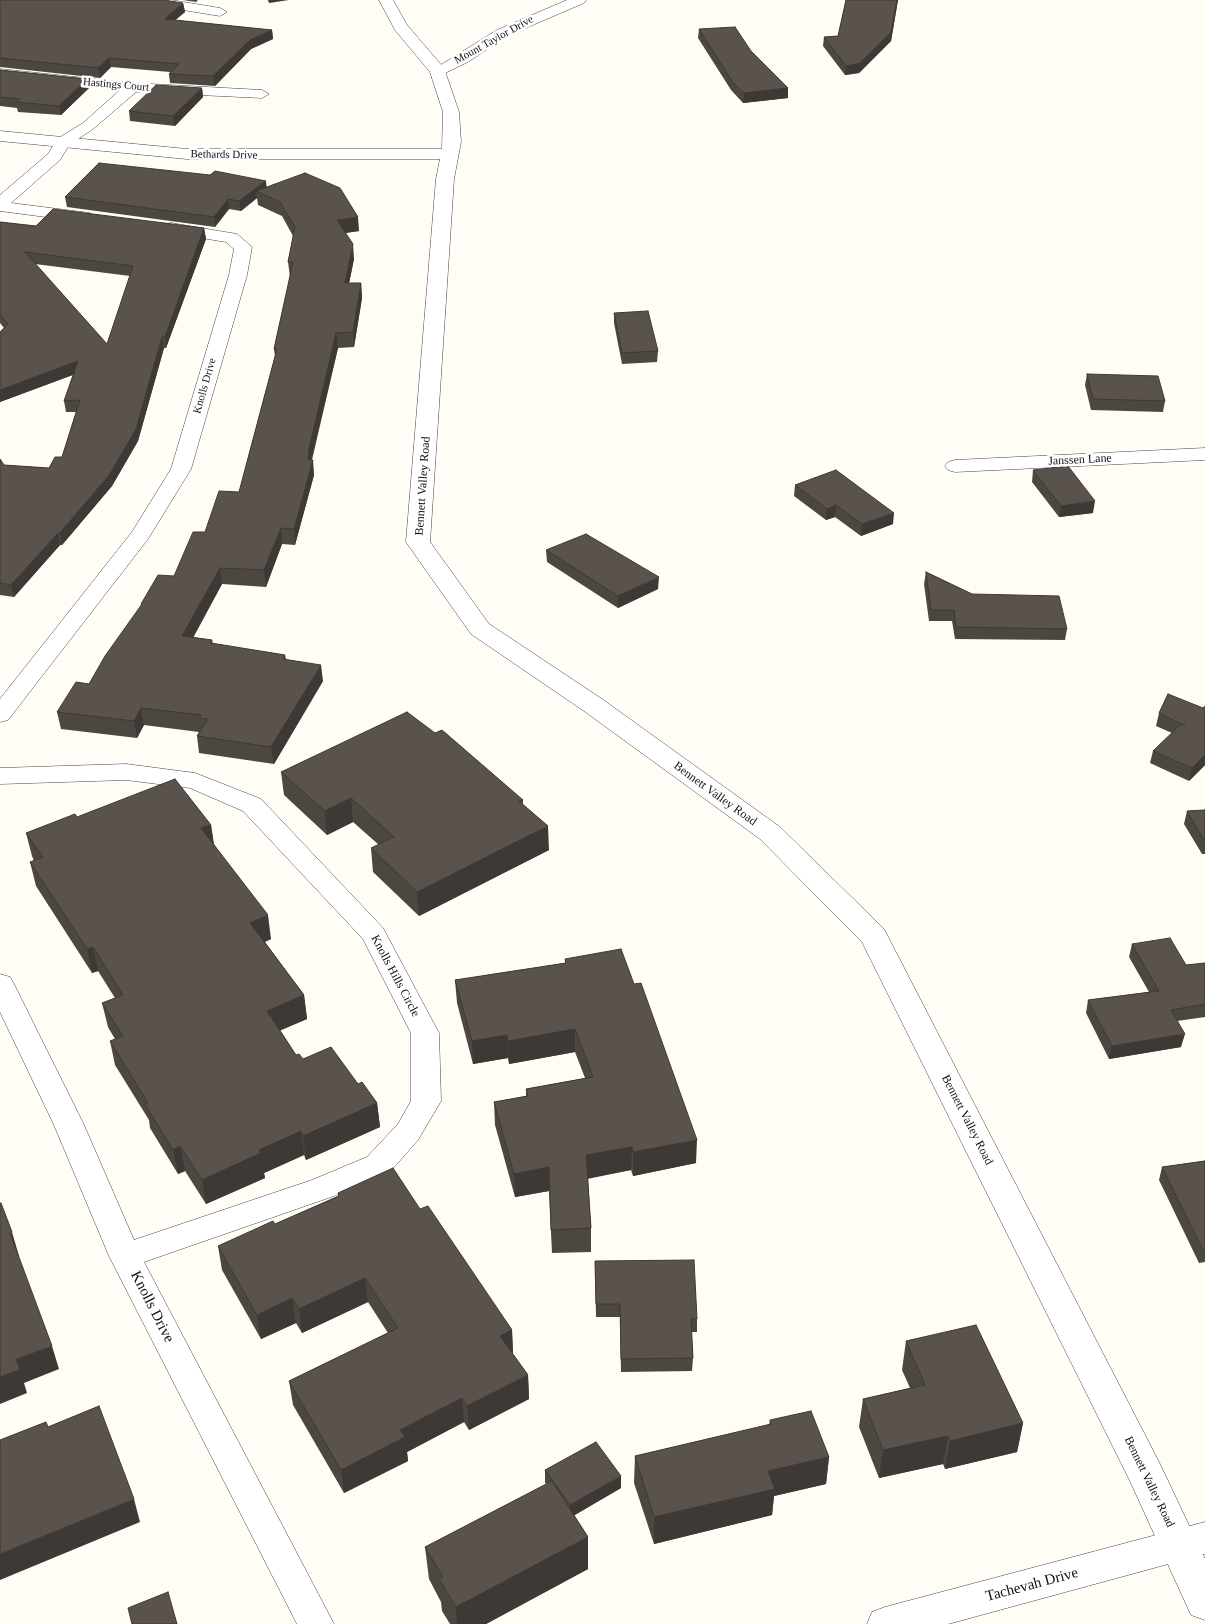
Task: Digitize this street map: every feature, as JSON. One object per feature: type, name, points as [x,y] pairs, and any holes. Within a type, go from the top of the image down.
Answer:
[{"type":"street","points":[[146,0],[220,12]]},
{"type":"street","name":"Bennett Valley Road","points":[[386,0],[400,28],[438,71],[451,112],[452,142],[445,178],[418,542],[480,629],[593,705],[770,833],[874,936],[1146,1474],[1192,1542],[1205,1602]]},
{"type":"street","name":"Mount Taylor Drive","points":[[438,71],[462,59],[502,33],[544,13],[578,0]]},
{"type":"street","name":"Hastings Court","points":[[0,73],[132,87],[262,94]]},
{"type":"street","points":[[0,205],[54,157],[63,142],[88,126],[132,87]]},
{"type":"street","name":"Bethards Drive","points":[[0,136],[187,154],[450,154]]},
{"type":"street","points":[[0,205],[99,218]]},
{"type":"street","name":"Knolls Drive","points":[[0,715],[141,535],[181,468],[238,275],[243,247],[231,238],[207,232],[148,225]]},
{"type":"street","name":"Janssen Lane","points":[[955,466],[1205,454]]},
{"type":"street","name":"Knolls Hills Circle","points":[[0,776],[126,772],[195,780],[252,804],[374,934],[425,1033],[426,1101],[408,1132],[378,1165],[323,1188],[125,1256]]},
{"type":"street","name":"Knolls Drive","points":[[0,984],[69,1125],[125,1256],[316,1624]]},
{"type":"street","name":"Tachevah Drive","points":[[885,1624],[1192,1542]]},
{"type":"building","points":[[0,0],[164,0],[183,3],[165,19],[272,30],[250,40],[213,76],[169,74],[179,64],[109,58],[98,68],[0,58]]},
{"type":"building","points":[[846,0],[897,0],[891,32],[860,63],[846,66],[824,37],[838,36]]},
{"type":"building","points":[[735,27],[751,51],[788,88],[744,93],[732,81],[699,29]]},
{"type":"building","points":[[0,70],[87,79],[59,106],[16,102],[20,99],[0,97]]},
{"type":"building","points":[[156,85],[202,88],[173,116],[129,111]]},
{"type":"building","points":[[99,163],[210,175],[215,171],[266,181],[239,201],[228,199],[214,217],[65,197]]},
{"type":"building","points":[[305,173],[340,188],[358,217],[337,220],[353,244],[345,283],[361,283],[353,332],[336,333],[309,449],[308,460],[313,460],[294,529],[281,528],[264,570],[220,568],[182,636],[212,640],[211,643],[285,655],[283,659],[321,665],[271,747],[197,736],[208,719],[200,718],[201,715],[141,708],[134,721],[57,712],[76,682],[89,684],[105,656],[142,604],[158,575],[174,576],[193,532],[205,532],[219,491],[239,492],[277,349],[274,349],[293,262],[288,262],[295,227],[280,202],[256,191]]},
{"type":"building","points":[[53,209],[204,228],[165,337],[162,337],[136,429],[110,474],[60,533],[11,585],[0,583],[0,459],[4,465],[49,468],[55,457],[62,457],[80,400],[64,401],[78,361],[0,390],[0,332],[8,324],[0,315],[0,222],[36,226]],"holes":[[[25,252],[133,266],[107,344]]]},
{"type":"building","points":[[648,311],[658,351],[622,353],[614,313]]},
{"type":"building","points":[[1087,374],[1158,376],[1165,401],[1093,399]]},
{"type":"building","points":[[1068,466],[1095,501],[1061,506],[1033,470]]},
{"type":"building","points":[[836,470],[894,513],[862,524],[836,505],[827,509],[795,485]]},
{"type":"building","points":[[586,534],[659,577],[618,596],[546,550]]},
{"type":"building","points":[[926,572],[972,594],[1059,596],[1067,629],[956,627],[954,610],[931,610]]},
{"type":"building","points":[[1168,694],[1203,708],[1205,706],[1205,755],[1192,768],[1153,751],[1181,724],[1159,713]]},
{"type":"building","points":[[407,712],[435,733],[442,730],[523,800],[519,801],[548,826],[417,892],[371,848],[394,837],[351,798],[325,811],[281,772]]},
{"type":"building","points":[[175,779],[211,825],[201,828],[268,915],[250,923],[304,995],[267,1011],[296,1055],[299,1054],[303,1059],[331,1047],[358,1084],[362,1082],[377,1103],[303,1136],[301,1131],[259,1150],[261,1153],[202,1180],[180,1146],[173,1150],[145,1104],[148,1103],[110,1041],[123,1036],[102,1003],[123,995],[93,947],[87,949],[30,862],[43,857],[26,833],[75,814],[77,817]]},
{"type":"building","points":[[1205,810],[1205,842],[1187,811]]},
{"type":"building","points":[[1170,938],[1186,965],[1205,963],[1205,1004],[1171,1010],[1185,1034],[1112,1046],[1088,1000],[1159,991],[1132,944]]},
{"type":"building","points":[[621,949],[634,984],[641,983],[697,1140],[633,1152],[632,1147],[586,1155],[591,1228],[551,1230],[549,1167],[514,1174],[494,1102],[528,1096],[526,1089],[593,1077],[575,1029],[508,1041],[507,1035],[472,1041],[455,980],[566,963],[565,959]]},
{"type":"building","points":[[1205,1161],[1205,1250],[1203,1250],[1162,1167]]},
{"type":"building","points":[[393,1168],[420,1209],[428,1206],[512,1330],[500,1336],[528,1375],[467,1406],[462,1398],[400,1430],[405,1437],[341,1470],[289,1381],[398,1328],[365,1278],[299,1309],[292,1298],[257,1315],[218,1246],[273,1221],[275,1224],[339,1196],[338,1193]]},
{"type":"building","points":[[0,1203],[52,1346],[16,1359],[20,1370],[0,1377]]},
{"type":"building","points":[[694,1260],[697,1319],[691,1319],[693,1358],[621,1359],[620,1304],[596,1304],[595,1261]]},
{"type":"building","points":[[976,1325],[1023,1423],[950,1441],[948,1436],[883,1450],[863,1399],[925,1385],[906,1341]]},
{"type":"building","points":[[99,1406],[134,1499],[0,1554],[0,1440],[46,1422],[48,1427]]},
{"type":"building","points":[[811,1411],[829,1457],[768,1471],[775,1489],[654,1517],[635,1456],[771,1424],[770,1420]]},
{"type":"building","points":[[596,1442],[621,1476],[570,1505],[545,1470]]},
{"type":"building","points":[[552,1481],[588,1537],[456,1607],[439,1579],[443,1577],[425,1547]]},
{"type":"building","points":[[168,1592],[177,1624],[132,1624],[128,1608]]}]
